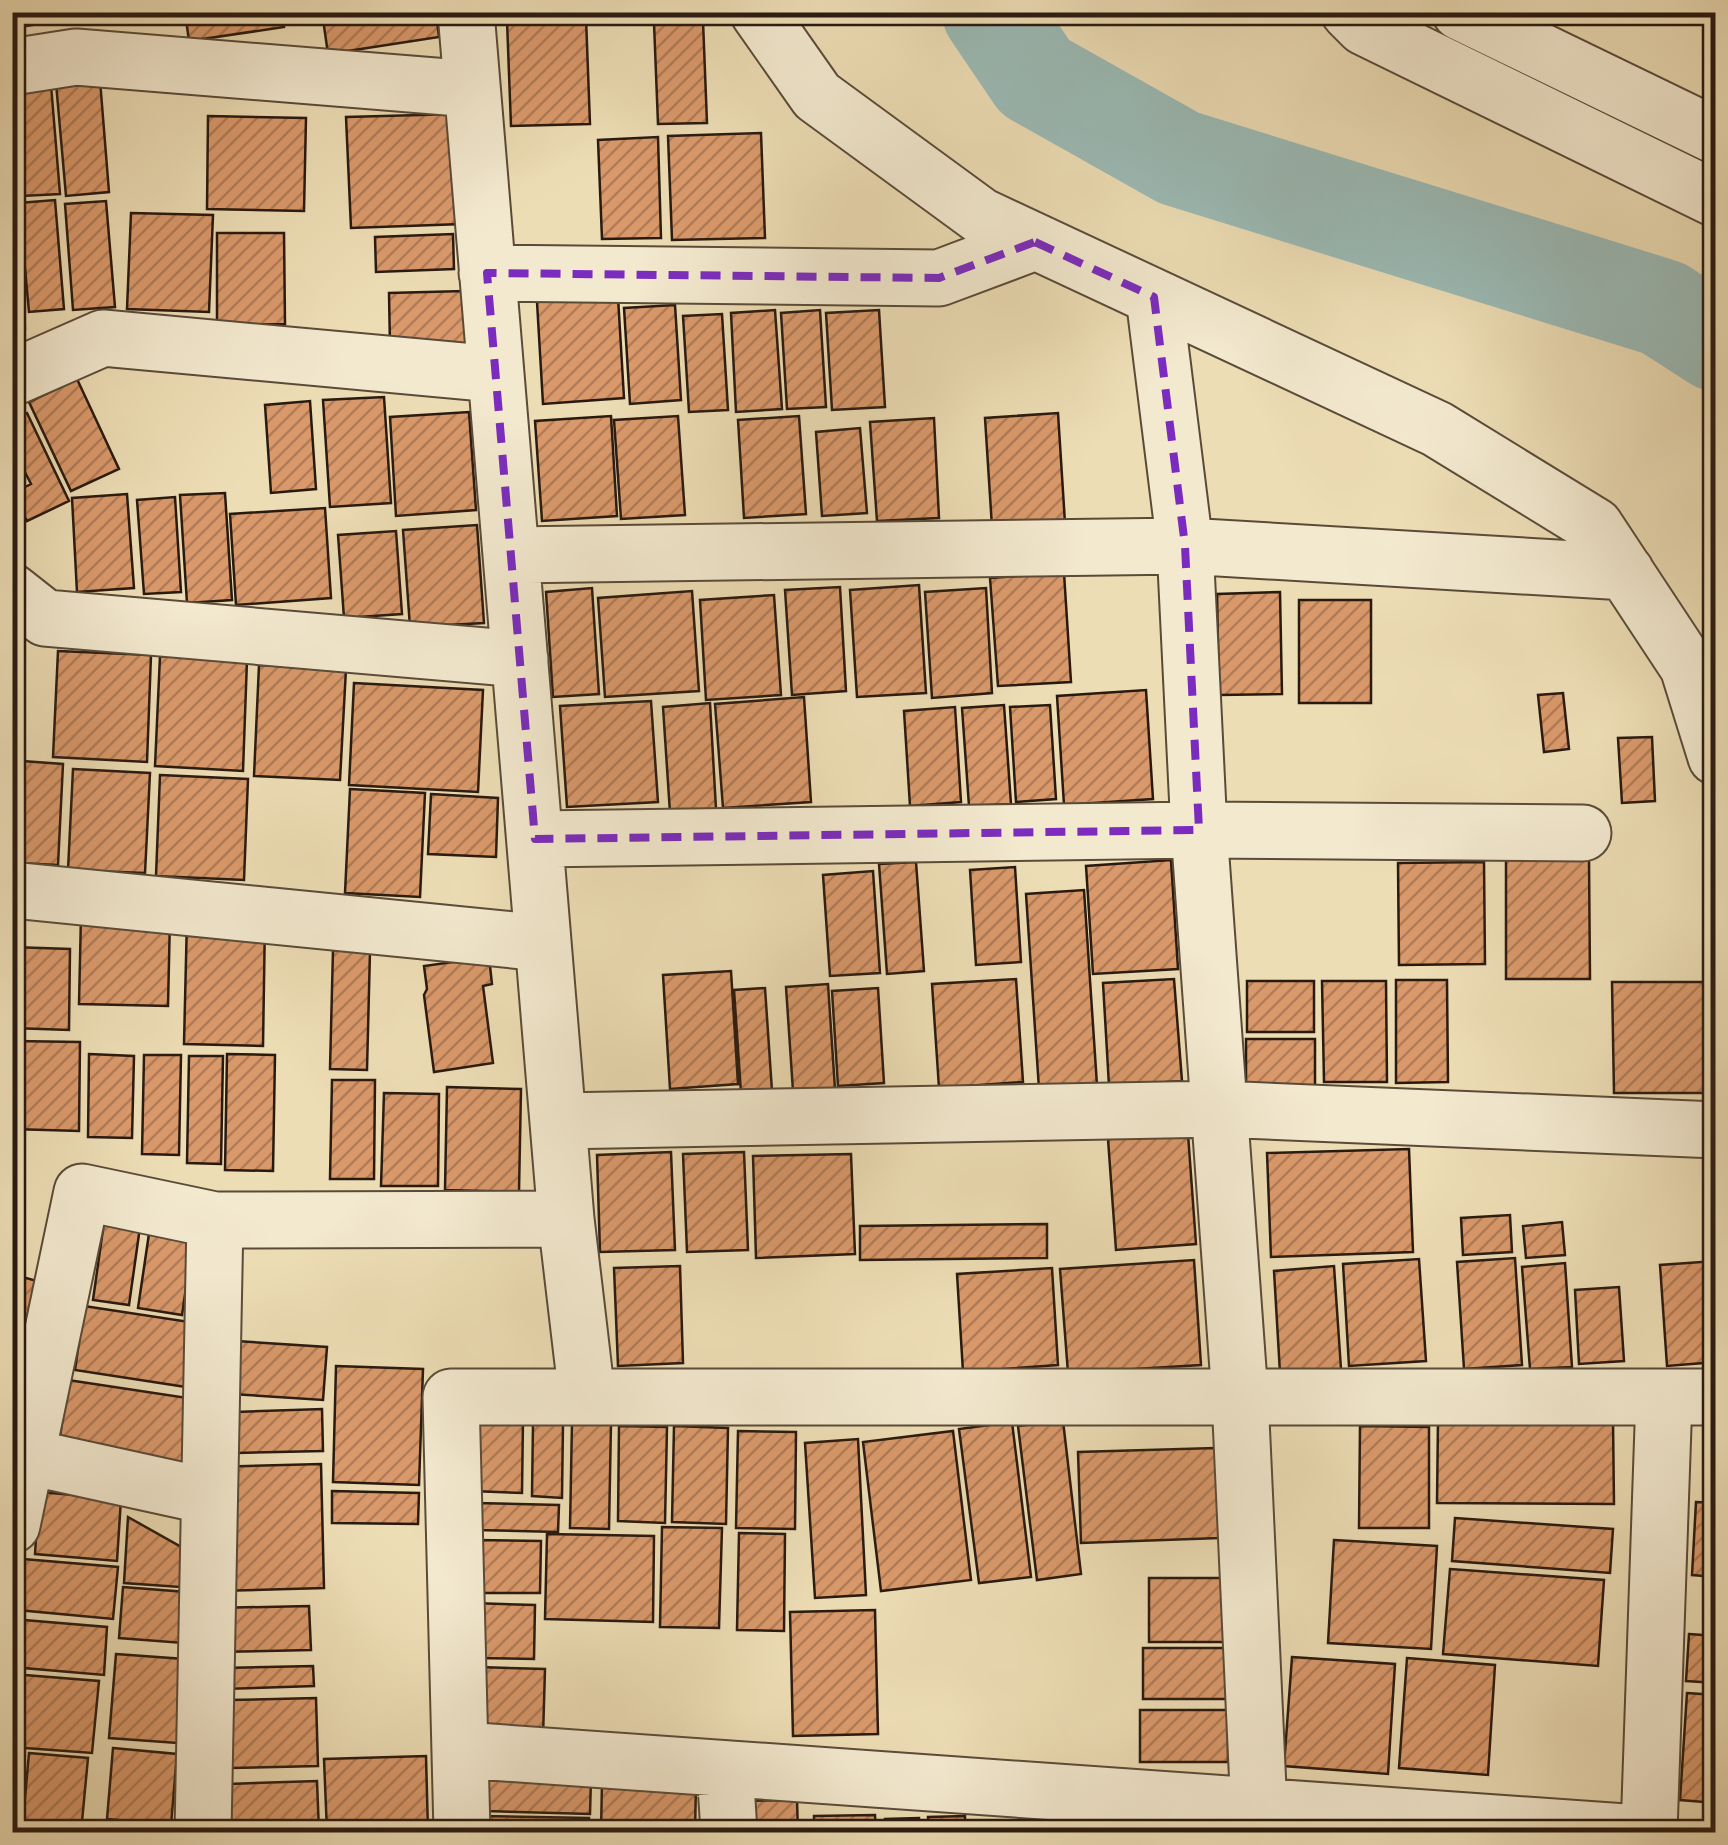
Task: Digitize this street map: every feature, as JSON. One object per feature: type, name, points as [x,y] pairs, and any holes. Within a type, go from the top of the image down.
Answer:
[{"type":"street","points":[[466,12],[566,1220],[587,1397]]},
{"type":"street","points":[[758,12],[817,96],[981,216],[1438,429],[1595,526],[1688,667],[1716,757]]},
{"type":"street","points":[[1460,12],[1716,136]]},
{"type":"street","points":[[1351,13],[1364,27],[1716,199]]},
{"type":"street","points":[[12,67],[76,56],[472,89]]},
{"type":"street","points":[[487,273],[939,278],[1035,242]]},
{"type":"street","points":[[1154,297],[1185,546],[1200,830],[1240,1397],[1260,1820]]},
{"type":"street","points":[[12,378],[103,338],[496,374]]},
{"type":"street","points":[[511,555],[1185,546],[1626,572]]},
{"type":"street","points":[[12,592],[45,618],[520,659]]},
{"type":"street","points":[[535,839],[1200,830],[1583,833]]},
{"type":"street","points":[[12,890],[544,943]]},
{"type":"street","points":[[558,1122],[1219,1109],[1716,1130]]},
{"type":"street","points":[[12,1526],[82,1192],[215,1220],[566,1220]]},
{"type":"street","points":[[203,1832],[215,1220]]},
{"type":"street","points":[[462,1832],[450,1397],[1690,1397],[1649,1832]]},
{"type":"street","points":[[29,1457],[207,1496]]},
{"type":"street","points":[[462,1750],[726,1769],[1260,1820],[1625,1832]]},
{"type":"street","points":[[726,1769],[729,1832]]},
{"type":"highlighted area","points":[[1035,242],[1154,297],[1185,546],[1199,830],[535,839],[487,273],[939,278]]},
{"type":"building","points":[[12,12],[121,12],[12,28]]},
{"type":"building","points":[[185,12],[282,12],[284,27],[189,41]]},
{"type":"building","points":[[322,12],[436,12],[439,37],[328,54]]},
{"type":"building","points":[[586,18],[590,124],[511,126],[507,21]]},
{"type":"building","points":[[703,21],[707,123],[658,124],[654,23]]},
{"type":"building","points":[[100,80],[109,192],[66,196],[56,83]]},
{"type":"building","points":[[51,85],[60,194],[22,196],[13,88]]},
{"type":"building","points":[[458,114],[462,224],[351,228],[346,117]]},
{"type":"building","points":[[208,116],[306,118],[304,211],[207,209]]},
{"type":"building","points":[[761,133],[765,238],[672,240],[668,136]]},
{"type":"building","points":[[658,137],[661,238],[602,239],[598,140]]},
{"type":"building","points":[[55,200],[64,309],[29,312],[19,203]]},
{"type":"building","points":[[106,201],[115,307],[73,310],[65,204]]},
{"type":"building","points":[[131,213],[213,215],[209,312],[127,309]]},
{"type":"building","points":[[217,233],[284,233],[285,324],[217,325]]},
{"type":"building","points":[[453,234],[454,269],[376,272],[375,237]]},
{"type":"building","points":[[12,255],[23,284],[25,329],[12,336]]},
{"type":"building","points":[[464,291],[467,345],[390,347],[389,293]]},
{"type":"building","points":[[618,297],[624,398],[543,404],[537,302]]},
{"type":"building","points":[[675,305],[681,400],[630,404],[624,308]]},
{"type":"building","points":[[775,310],[782,409],[736,412],[731,313]]},
{"type":"building","points":[[820,310],[826,407],[787,409],[781,313]]},
{"type":"building","points":[[879,310],[885,407],[832,410],[826,313]]},
{"type":"building","points":[[722,314],[728,410],[689,412],[683,316]]},
{"type":"building","points":[[77,379],[119,469],[71,491],[29,402]]},
{"type":"building","points":[[384,397],[391,503],[330,507],[323,400]]},
{"type":"building","points":[[310,401],[316,489],[271,493],[265,405]]},
{"type":"building","points":[[469,412],[476,510],[396,516],[390,417]]},
{"type":"building","points":[[27,413],[69,501],[27,521],[13,493],[31,484],[12,447],[12,419]]},
{"type":"building","points":[[1058,413],[1065,523],[992,527],[985,418]]},
{"type":"building","points":[[611,416],[617,516],[542,521],[535,421]]},
{"type":"building","points":[[678,416],[685,515],[621,519],[614,420]]},
{"type":"building","points":[[799,416],[806,514],[744,518],[738,420]]},
{"type":"building","points":[[934,418],[939,518],[877,521],[870,422]]},
{"type":"building","points":[[860,428],[867,513],[822,516],[816,432]]},
{"type":"building","points":[[225,493],[232,600],[187,603],[180,495]]},
{"type":"building","points":[[127,494],[134,588],[77,592],[72,498]]},
{"type":"building","points":[[175,497],[181,592],[144,594],[137,500]]},
{"type":"building","points":[[325,508],[331,598],[236,605],[230,514]]},
{"type":"building","points":[[477,525],[484,623],[410,627],[403,530]]},
{"type":"building","points":[[396,531],[402,614],[344,618],[338,535]]},
{"type":"building","points":[[1064,573],[1071,682],[998,686],[990,578]]},
{"type":"building","points":[[919,585],[926,693],[857,697],[850,590]]},
{"type":"building","points":[[840,587],[846,691],[792,695],[785,590]]},
{"type":"building","points":[[592,588],[599,694],[553,697],[546,592]]},
{"type":"building","points":[[986,588],[992,693],[932,698],[925,592]]},
{"type":"building","points":[[692,591],[699,691],[605,697],[598,598]]},
{"type":"building","points":[[1280,592],[1282,694],[1219,695],[1217,594]]},
{"type":"building","points":[[774,595],[781,695],[706,700],[700,600]]},
{"type":"building","points":[[1299,600],[1371,600],[1371,703],[1299,703]]},
{"type":"building","points":[[58,651],[151,655],[147,762],[53,757]]},
{"type":"building","points":[[160,656],[247,660],[243,771],[155,766]]},
{"type":"building","points":[[259,665],[346,669],[340,780],[254,776]]},
{"type":"building","points":[[354,683],[483,690],[478,792],[349,785]]},
{"type":"building","points":[[1146,690],[1153,799],[1064,805],[1057,696]]},
{"type":"building","points":[[1563,693],[1569,749],[1544,752],[1538,695]]},
{"type":"building","points":[[804,697],[811,802],[723,808],[715,704]]},
{"type":"building","points":[[651,701],[658,802],[567,807],[560,706]]},
{"type":"building","points":[[710,703],[716,809],[670,813],[663,707]]},
{"type":"building","points":[[1004,705],[1011,804],[969,806],[962,708]]},
{"type":"building","points":[[1050,705],[1056,799],[1016,802],[1010,707]]},
{"type":"building","points":[[955,707],[961,802],[910,806],[904,711]]},
{"type":"building","points":[[1652,737],[1655,801],[1622,803],[1618,738]]},
{"type":"building","points":[[22,761],[63,764],[58,865],[18,863]]},
{"type":"building","points":[[73,769],[150,773],[145,873],[68,870]]},
{"type":"building","points":[[160,775],[248,779],[244,880],[156,876]]},
{"type":"building","points":[[350,789],[425,793],[420,897],[345,893]]},
{"type":"building","points":[[431,794],[498,798],[496,857],[428,854]]},
{"type":"building","points":[[1506,858],[1589,858],[1590,979],[1506,979]]},
{"type":"building","points":[[1171,860],[1178,969],[1093,974],[1086,866]]},
{"type":"building","points":[[916,862],[924,971],[887,974],[879,864]]},
{"type":"building","points":[[1484,862],[1485,964],[1399,965],[1398,863]]},
{"type":"building","points":[[1015,867],[1021,962],[976,965],[970,870]]},
{"type":"building","points":[[873,871],[880,973],[830,976],[823,875]]},
{"type":"building","points":[[1084,890],[1097,1085],[1039,1089],[1026,894]]},
{"type":"building","points":[[81,915],[170,917],[168,1006],[79,1004]]},
{"type":"building","points":[[187,918],[265,919],[263,1046],[184,1044]]},
{"type":"building","points":[[12,947],[70,949],[69,1030],[12,1028]]},
{"type":"building","points":[[333,950],[370,951],[367,1070],[330,1069]]},
{"type":"building","points":[[489,957],[492,984],[483,986],[493,1063],[434,1072],[424,966]]},
{"type":"building","points":[[731,971],[738,1084],[670,1089],[663,975]]},
{"type":"building","points":[[1016,979],[1023,1082],[939,1088],[932,984]]},
{"type":"building","points":[[1174,979],[1182,1081],[1109,1086],[1103,983]]},
{"type":"building","points":[[1396,980],[1447,980],[1448,1082],[1396,1083]]},
{"type":"building","points":[[1247,981],[1314,981],[1314,1032],[1247,1032]]},
{"type":"building","points":[[1322,981],[1386,981],[1387,1082],[1324,1082]]},
{"type":"building","points":[[1612,982],[1711,982],[1712,1093],[1614,1093]]},
{"type":"building","points":[[828,984],[835,1089],[793,1091],[786,987]]},
{"type":"building","points":[[765,988],[772,1091],[741,1093],[734,990]]},
{"type":"building","points":[[878,988],[884,1083],[838,1086],[832,991]]},
{"type":"building","points":[[1246,1039],[1315,1039],[1315,1090],[1246,1090]]},
{"type":"building","points":[[14,1041],[80,1042],[79,1131],[12,1129]]},
{"type":"building","points":[[89,1054],[134,1056],[132,1138],[88,1137]]},
{"type":"building","points":[[227,1054],[275,1055],[273,1171],[225,1170]]},
{"type":"building","points":[[144,1055],[181,1055],[179,1155],[142,1154]]},
{"type":"building","points":[[189,1056],[223,1056],[221,1164],[187,1163]]},
{"type":"building","points":[[332,1080],[375,1080],[374,1179],[330,1179]]},
{"type":"building","points":[[447,1087],[521,1089],[519,1192],[445,1190]]},
{"type":"building","points":[[384,1093],[439,1094],[438,1186],[381,1186]]},
{"type":"building","points":[[1188,1134],[1196,1244],[1116,1250],[1108,1139]]},
{"type":"building","points":[[1409,1149],[1413,1252],[1271,1257],[1267,1153]]},
{"type":"building","points":[[671,1152],[675,1250],[600,1252],[597,1155]]},
{"type":"building","points":[[744,1152],[748,1250],[687,1252],[683,1154]]},
{"type":"building","points":[[851,1154],[855,1254],[756,1258],[753,1156]]},
{"type":"building","points":[[1510,1215],[1512,1252],[1463,1255],[1461,1218]]},
{"type":"building","points":[[104,1222],[140,1227],[129,1305],[93,1300]]},
{"type":"building","points":[[1562,1222],[1565,1255],[1526,1258],[1523,1226]]},
{"type":"building","points":[[1047,1224],[1047,1258],[860,1260],[860,1226]]},
{"type":"building","points":[[150,1227],[194,1233],[182,1315],[138,1308]]},
{"type":"building","points":[[1515,1258],[1522,1365],[1464,1369],[1457,1262]]},
{"type":"building","points":[[1419,1259],[1426,1361],[1349,1366],[1343,1264]]},
{"type":"building","points":[[1194,1260],[1201,1365],[1068,1373],[1060,1269]]},
{"type":"building","points":[[1715,1261],[1716,1362],[1667,1366],[1660,1265]]},
{"type":"building","points":[[1565,1263],[1572,1367],[1530,1369],[1522,1267]]},
{"type":"building","points":[[680,1266],[683,1363],[618,1366],[614,1268]]},
{"type":"building","points":[[1334,1266],[1341,1369],[1280,1373],[1274,1271]]},
{"type":"building","points":[[1052,1268],[1058,1365],[963,1372],[957,1274]]},
{"type":"building","points":[[12,1274],[37,1281],[17,1355],[12,1354]]},
{"type":"building","points":[[1619,1287],[1624,1361],[1579,1364],[1575,1290]]},
{"type":"building","points":[[84,1306],[196,1323],[186,1387],[75,1370]]},
{"type":"building","points":[[236,1341],[327,1347],[323,1400],[232,1394]]},
{"type":"building","points":[[336,1366],[423,1369],[419,1485],[333,1482]]},
{"type":"building","points":[[68,1380],[194,1399],[184,1463],[59,1444]]},
{"type":"building","points":[[322,1409],[323,1451],[237,1453],[236,1412]]},
{"type":"building","points":[[474,1419],[523,1420],[522,1493],[472,1491]]},
{"type":"building","points":[[1438,1420],[1613,1421],[1614,1504],[1437,1503]]},
{"type":"building","points":[[1710,1420],[1716,1421],[1716,1496],[1705,1495]]},
{"type":"building","points":[[1063,1421],[1081,1574],[1037,1580],[1018,1426]]},
{"type":"building","points":[[572,1422],[611,1423],[609,1529],[570,1528]]},
{"type":"building","points":[[1012,1422],[1031,1577],[979,1583],[959,1429]]},
{"type":"building","points":[[533,1423],[563,1423],[562,1498],[532,1496]]},
{"type":"building","points":[[619,1426],[667,1427],[665,1523],[618,1521]]},
{"type":"building","points":[[674,1426],[728,1428],[726,1524],[672,1522]]},
{"type":"building","points":[[1360,1426],[1429,1427],[1429,1528],[1359,1528]]},
{"type":"building","points":[[738,1431],[796,1432],[795,1529],[736,1528]]},
{"type":"building","points":[[953,1431],[971,1580],[881,1591],[863,1442]]},
{"type":"building","points":[[858,1439],[866,1595],[815,1598],[805,1443]]},
{"type":"building","points":[[1215,1448],[1219,1538],[1081,1543],[1078,1452]]},
{"type":"building","points":[[321,1464],[324,1588],[217,1591],[213,1467]]},
{"type":"building","points":[[332,1491],[419,1493],[418,1524],[332,1523]]},
{"type":"building","points":[[39,1492],[121,1499],[117,1561],[35,1554]]},
{"type":"building","points":[[1696,1502],[1716,1503],[1716,1577],[1692,1575]]},
{"type":"building","points":[[476,1503],[559,1505],[558,1532],[476,1530]]},
{"type":"building","points":[[128,1517],[183,1548],[180,1587],[124,1583]]},
{"type":"building","points":[[1455,1518],[1613,1529],[1610,1573],[1452,1561]]},
{"type":"building","points":[[662,1527],[722,1528],[719,1628],[660,1627]]},
{"type":"building","points":[[739,1533],[785,1534],[784,1631],[737,1630]]},
{"type":"building","points":[[547,1534],[654,1536],[653,1622],[545,1619]]},
{"type":"building","points":[[475,1540],[541,1541],[540,1593],[473,1593]]},
{"type":"building","points":[[1334,1540],[1437,1546],[1431,1649],[1328,1643]]},
{"type":"building","points":[[23,1559],[118,1567],[113,1619],[18,1610]]},
{"type":"building","points":[[1450,1569],[1604,1580],[1598,1666],[1443,1654]]},
{"type":"building","points":[[1149,1578],[1223,1578],[1224,1642],[1149,1642]]},
{"type":"building","points":[[123,1587],[186,1592],[183,1643],[119,1638]]},
{"type":"building","points":[[472,1603],[535,1605],[534,1659],[471,1658]]},
{"type":"building","points":[[309,1606],[311,1650],[216,1652],[214,1608]]},
{"type":"building","points":[[875,1610],[878,1734],[793,1736],[790,1612]]},
{"type":"building","points":[[12,1619],[107,1627],[104,1675],[12,1667]]},
{"type":"building","points":[[1689,1634],[1716,1636],[1716,1683],[1686,1681]]},
{"type":"building","points":[[1143,1648],[1230,1648],[1230,1699],[1143,1699]]},
{"type":"building","points":[[116,1654],[184,1659],[177,1743],[109,1738]]},
{"type":"building","points":[[1292,1657],[1395,1664],[1388,1774],[1284,1766]]},
{"type":"building","points":[[1407,1658],[1495,1665],[1488,1775],[1399,1768]]},
{"type":"building","points":[[313,1666],[314,1686],[222,1689],[222,1668]]},
{"type":"building","points":[[478,1667],[545,1669],[543,1737],[476,1736]]},
{"type":"building","points":[[12,1674],[99,1681],[92,1753],[12,1747]]},
{"type":"building","points":[[1687,1693],[1716,1695],[1716,1803],[1680,1800]]},
{"type":"building","points":[[316,1698],[318,1766],[231,1768],[230,1700]]},
{"type":"building","points":[[1140,1710],[1228,1710],[1228,1762],[1140,1762]]},
{"type":"building","points":[[113,1748],[177,1754],[171,1825],[107,1819]]},
{"type":"building","points":[[29,1753],[88,1758],[81,1832],[22,1832]]},
{"type":"building","points":[[12,1756],[20,1756],[13,1832],[12,1832]]},
{"type":"building","points":[[426,1756],[428,1832],[327,1832],[324,1759]]},
{"type":"building","points":[[487,1775],[591,1778],[590,1814],[486,1811]]},
{"type":"building","points":[[317,1781],[319,1832],[230,1832],[228,1784]]},
{"type":"building","points":[[602,1782],[696,1784],[695,1832],[601,1832]]},
{"type":"building","points":[[797,1800],[798,1832],[736,1832],[735,1801]]},
{"type":"building","points":[[875,1815],[876,1832],[814,1832],[814,1816]]},
{"type":"building","points":[[483,1816],[589,1818],[589,1832],[482,1832]]},
{"type":"building","points":[[965,1816],[965,1832],[929,1832],[928,1817]]},
{"type":"building","points":[[919,1818],[920,1832],[885,1832],[885,1819]]},
{"type":"building","points":[[1052,1825],[1138,1827],[1138,1832],[1052,1832]]},
{"type":"building","points":[[1143,1825],[1244,1832],[1143,1832]]},
{"type":"waterway","points":[[991,12],[1035,77],[1179,158],[1663,308],[1716,342]]}]
